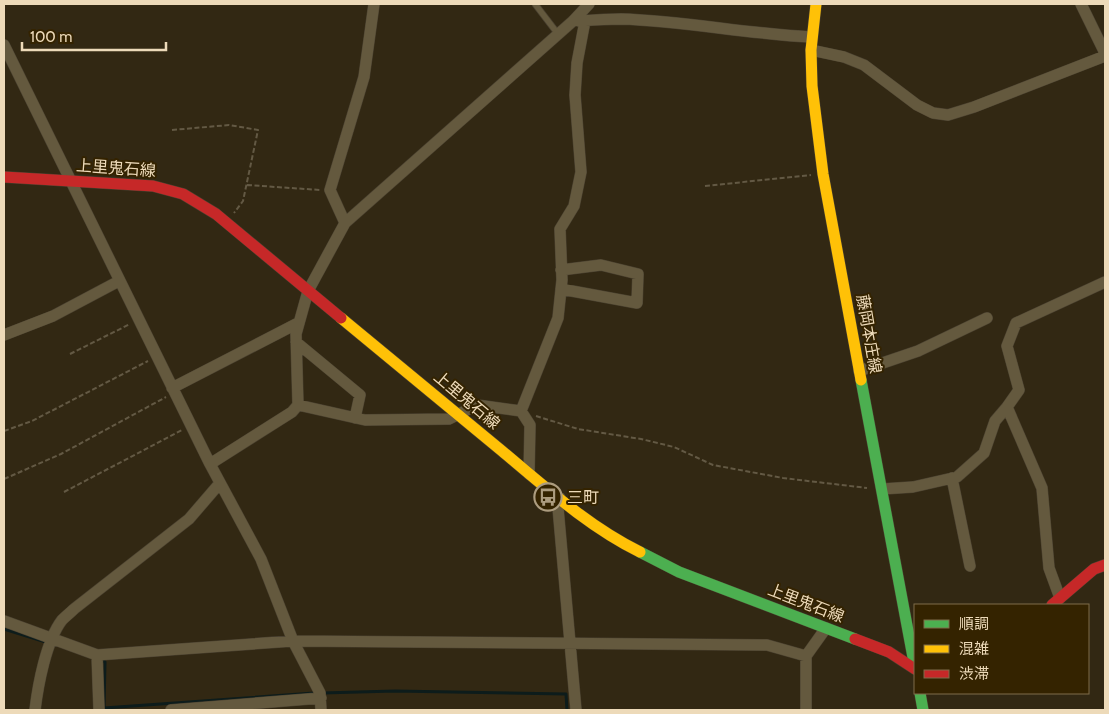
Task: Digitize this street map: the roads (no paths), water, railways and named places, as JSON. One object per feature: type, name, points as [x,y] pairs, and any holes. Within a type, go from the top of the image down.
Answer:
[{"type":"main road","name":"藤岡本庄線","points":[[816,4],[811,50],[812,86],[823,174],[914,663]]},
{"type":"main road","name":"上里鬼石線","points":[[4,177],[137,184],[167,189],[199,202],[227,223],[530,474],[610,536],[647,558],[679,572],[889,652],[914,667]]},
{"type":"main road","points":[[1056,602],[1094,569],[1105,565]]},
{"type":"main road","points":[[920,694],[923,710]]},
{"type":"street","points":[[345,224],[330,190],[364,77],[374,4]]},
{"type":"street","points":[[210,464],[292,412],[298,405],[296,342],[298,323],[308,291],[345,224],[573,21],[589,4]]},
{"type":"street","points":[[811,50],[844,56],[864,65],[917,105],[933,113],[948,115],[1105,55],[1081,4]]},
{"type":"street","points":[[573,21],[630,20],[773,35],[812,37]]},
{"type":"street","points":[[521,411],[558,318],[561,289],[560,229],[574,206],[581,172],[575,95],[577,63],[585,21]]},
{"type":"street","points":[[4,45],[138,320],[210,464],[261,559],[293,641],[320,693],[321,710]]},
{"type":"street","points":[[561,270],[601,265],[638,274],[637,303],[561,289]]},
{"type":"street","points":[[4,335],[53,316],[119,281]]},
{"type":"street","points":[[882,489],[913,488],[956,477],[984,453],[995,421],[1008,407],[1019,390],[1007,346],[1016,322],[1105,282]]},
{"type":"street","points":[[859,371],[918,350],[987,318]]},
{"type":"street","points":[[173,390],[298,323]]},
{"type":"street","points":[[296,342],[360,395],[355,418]]},
{"type":"street","points":[[298,405],[365,420],[449,419],[477,405],[521,411],[530,425],[530,474]]},
{"type":"street","points":[[1008,407],[1042,488],[1049,568],[1056,602]]},
{"type":"street","points":[[952,478],[970,566]]},
{"type":"street","points":[[35,710],[38,682],[53,638],[62,621],[74,609],[189,519],[220,483]]},
{"type":"street","points":[[560,498],[558,508],[576,710]]},
{"type":"street","points":[[4,620],[97,655],[293,641],[767,645],[806,656]]},
{"type":"street","points":[[806,710],[806,656],[826,628]]},
{"type":"street","points":[[97,655],[99,710]]},
{"type":"street","points":[[171,710],[226,708],[321,698]]},
{"type":"lane","points":[[535,4],[558,34]]},
{"type":"waterway","points":[[4,629],[49,643]]},
{"type":"waterway","points":[[100,660],[105,662],[104,708],[314,693]]},
{"type":"waterway","points":[[322,693],[395,691],[566,694],[567,710]]},
{"type":"place","name":"三町","points":[[548,497]]}]
